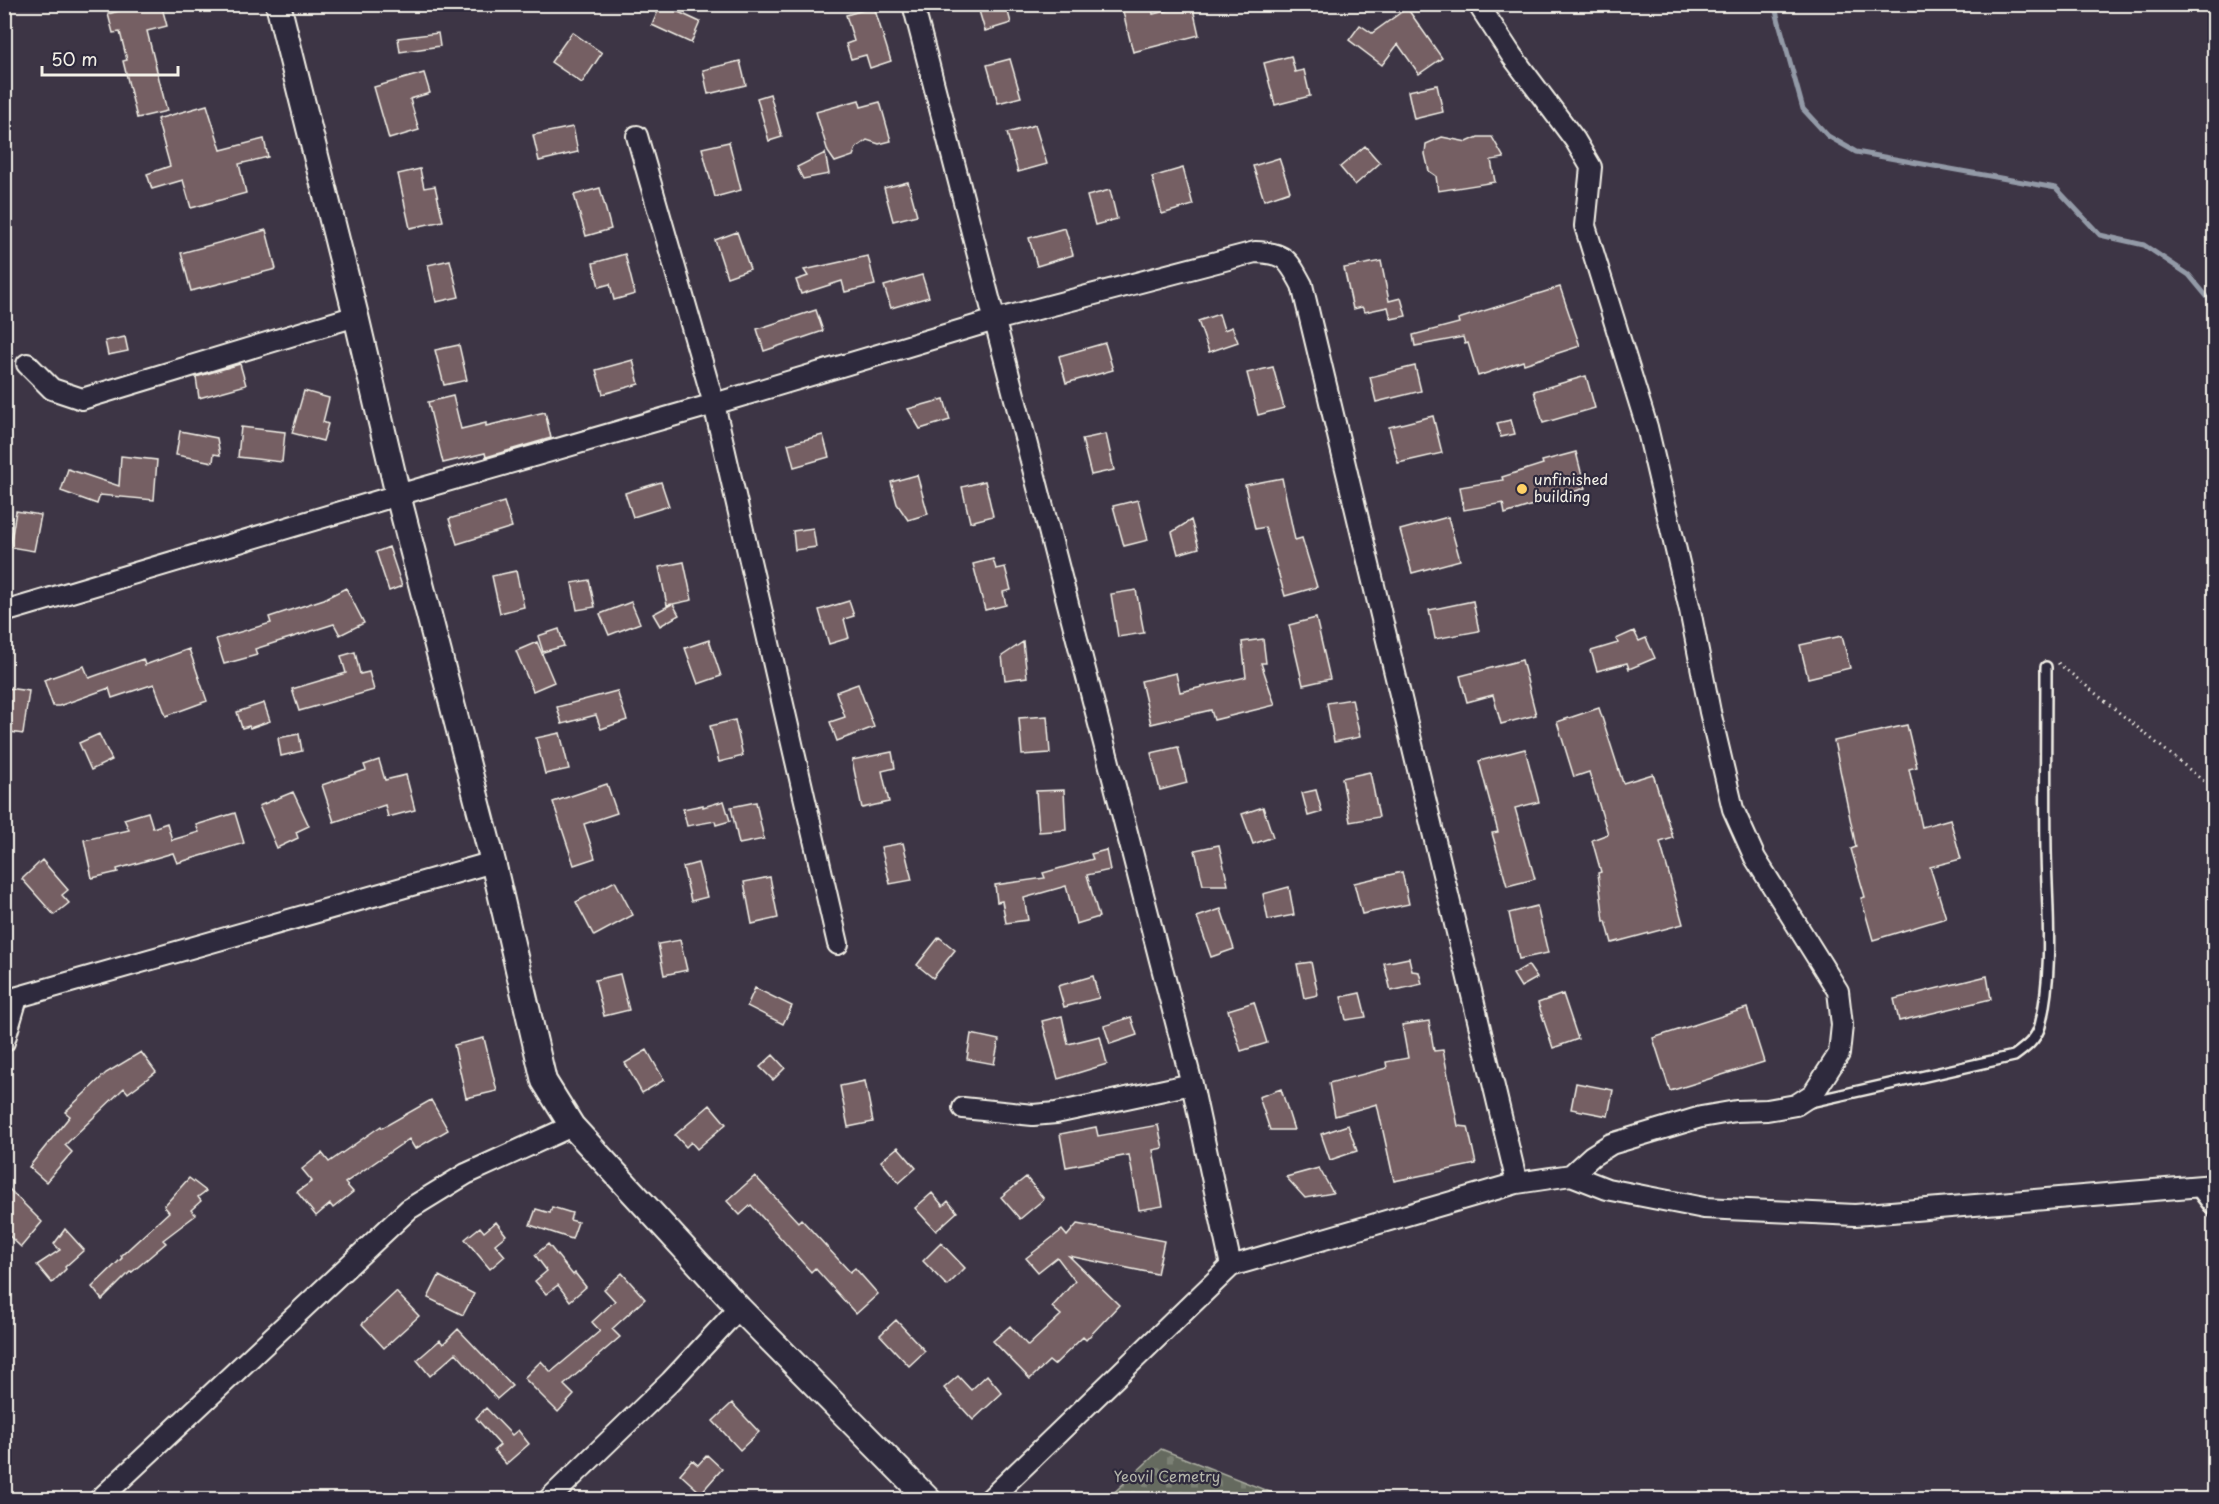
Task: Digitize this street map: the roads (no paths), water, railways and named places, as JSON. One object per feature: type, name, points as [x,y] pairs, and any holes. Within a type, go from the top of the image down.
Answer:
[{"type":"street","points":[[278,4],[398,495],[493,862],[544,1082],[572,1126],[739,1308],[929,1500]]},
{"type":"street","points":[[913,4],[1192,1084],[1231,1266]]},
{"type":"street","points":[[1478,4],[1512,56],[1575,140],[1590,166],[1585,226],[1647,427],[1733,809],[1755,858],[1838,991],[1842,1025],[1839,1054],[1813,1094],[1796,1105],[1701,1117],[1632,1137],[1611,1144],[1592,1156],[1570,1175]]},
{"type":"street","points":[[637,136],[714,404],[838,944]]},
{"type":"street","points":[[4,612],[995,320],[1255,252],[1276,253],[1291,265],[1302,285],[1517,1183]]},
{"type":"street","points":[[27,364],[52,389],[82,399],[356,316]]},
{"type":"street","points":[[4,1042],[11,999],[493,862]]},
{"type":"street","points":[[963,1108],[1033,1115],[1056,1113],[1192,1084]]},
{"type":"street","points":[[99,1500],[409,1209],[466,1174],[572,1126]]},
{"type":"street","points":[[989,1500],[1231,1266],[1517,1183],[1570,1175],[1607,1189],[1704,1208],[1855,1215],[2214,1185]]},
{"type":"street","points":[[548,1500],[671,1381],[739,1308]]},
{"type":"lane","points":[[1796,1105],[2014,1056],[2035,1038],[2040,1027],[2047,983],[2046,667]]},
{"type":"lane","points":[[2193,1185],[2214,1213]]},
{"type":"waterway","points":[[1774,4],[1803,109],[1828,136],[1856,152],[2056,188],[2100,235],[2144,245],[2189,275],[2214,305]]},
{"type":"place","name":"unfinished building","points":[[1522,489]]},
{"type":"park label","name":"Yeovil Cemetry","points":[[1167,1477]]}]
